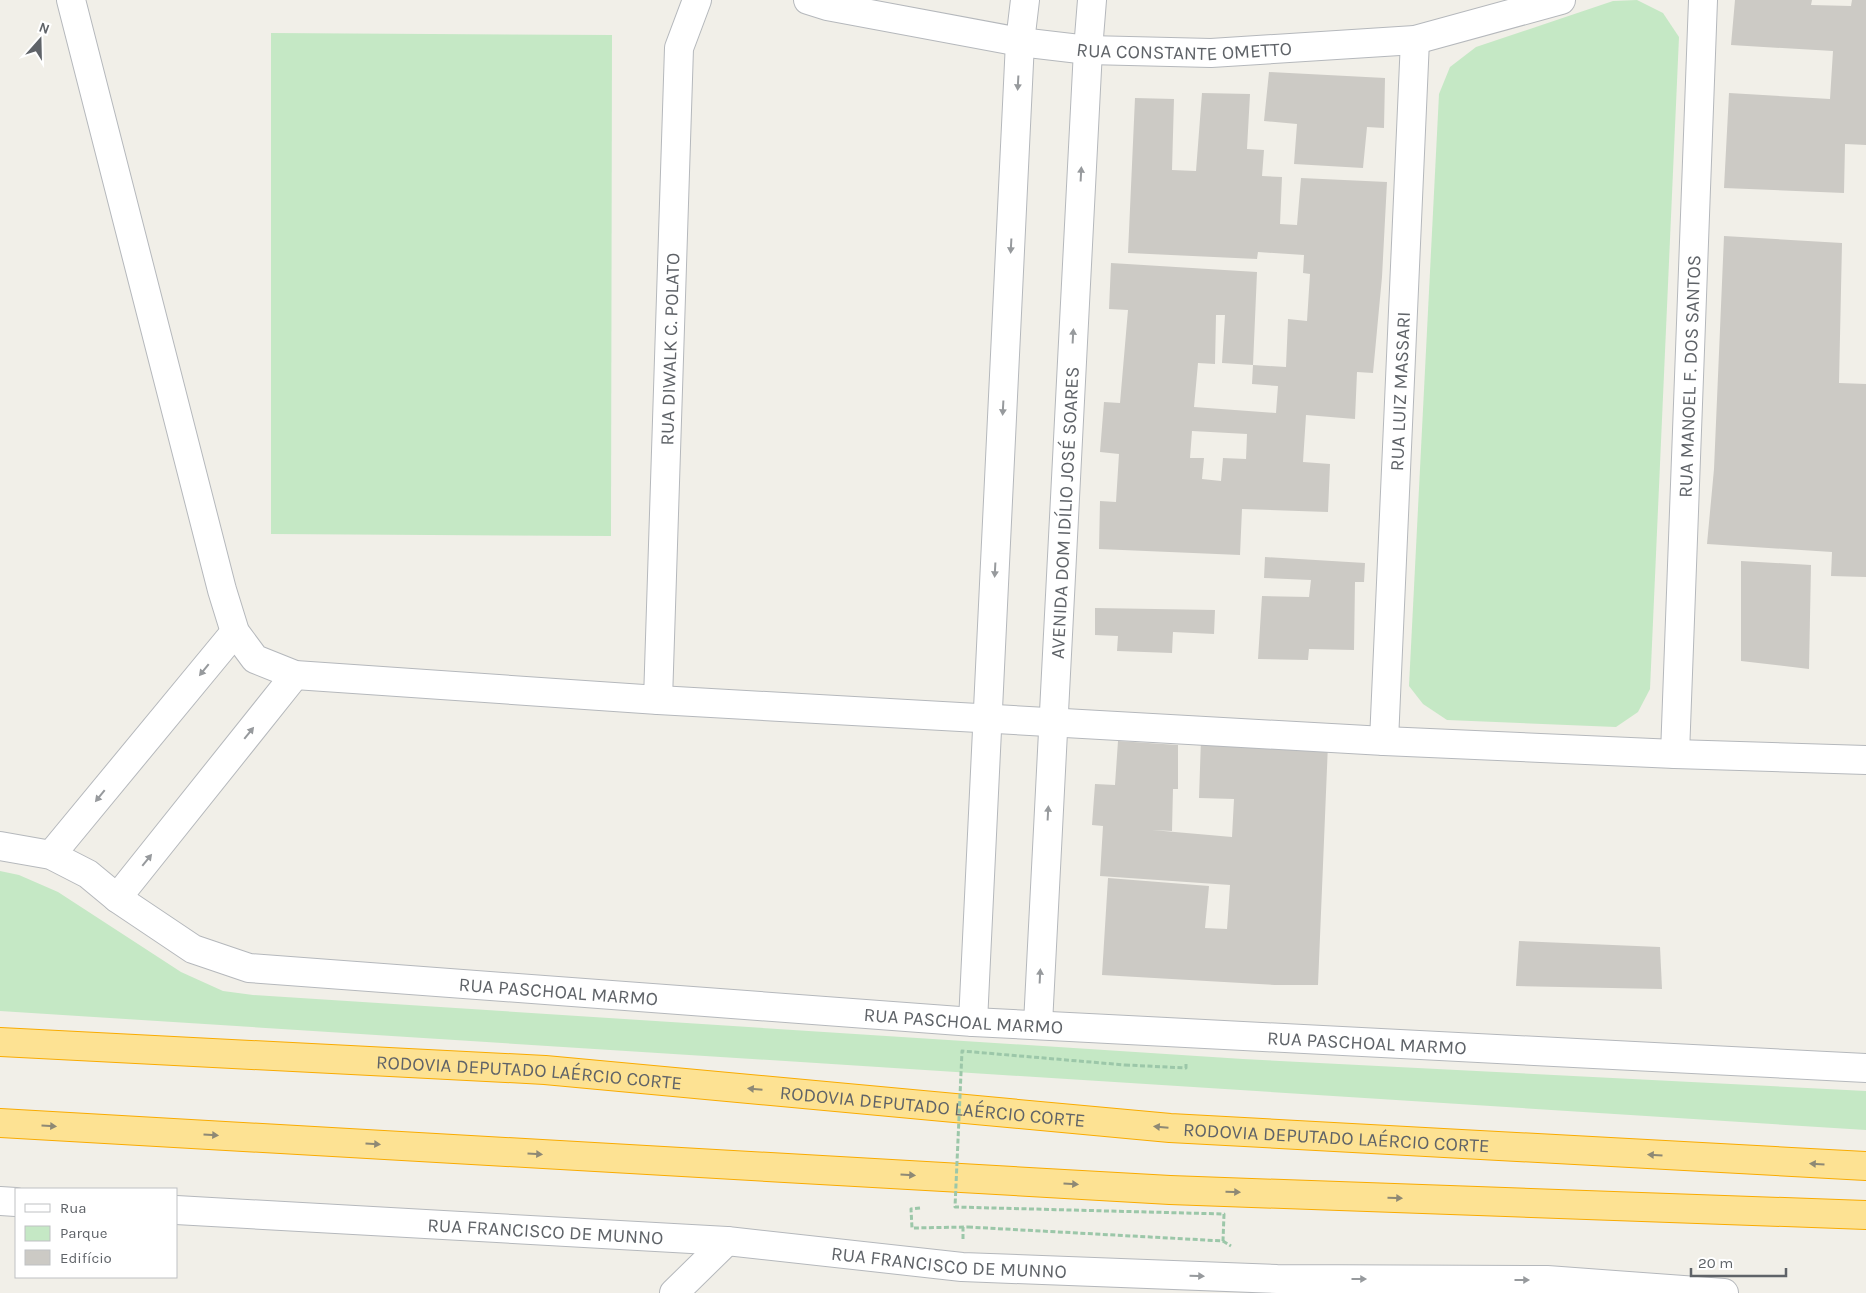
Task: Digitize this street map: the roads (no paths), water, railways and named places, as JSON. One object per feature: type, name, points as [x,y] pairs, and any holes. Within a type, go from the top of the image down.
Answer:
[{"type":"highway","name":"RODOVIA DEPUTADO LAÉRCIO CORTE","points":[[0,1042],[545,1070],[1170,1128],[1866,1166]]},
{"type":"highway","points":[[0,1123],[1170,1190],[1866,1215]]},
{"type":"street","points":[[71,0],[234,632],[255,659],[295,675],[658,700],[1384,741],[1675,754],[1866,760]]},
{"type":"street","name":"RUA DIWALK C. POLATO","points":[[658,700],[679,48],[697,0]]},
{"type":"street","name":"RUA CONSTANTE OMETTO","points":[[808,0],[827,6],[1020,42],[1088,50],[1211,53],[1415,40],[1561,0]]},
{"type":"street","points":[[973,1022],[1020,42],[1025,0]]},
{"type":"street","name":"AVENIDA DOM IDÍLIO JOSÉ SOARES","points":[[1038,1024],[1092,0]]},
{"type":"street","name":"RUA MANOEL F. DOS SANTOS","points":[[1675,754],[1703,0]]},
{"type":"street","name":"RUA LUIZ MASSARI","points":[[1384,741],[1415,40]]},
{"type":"street","points":[[51,855],[234,632]]},
{"type":"street","points":[[117,898],[295,675]]},
{"type":"street","name":"RUA PASCHOAL MARMO","points":[[0,846],[51,855],[88,874],[117,898],[193,949],[249,968],[973,1022],[1866,1068]]},
{"type":"street","points":[[0,1201],[15,1202]]},
{"type":"street","name":"RUA FRANCISCO DE MUNNO","points":[[178,1210],[727,1241],[962,1267],[1277,1279],[1547,1280],[1724,1293]]},
{"type":"street","points":[[674,1293],[727,1241]]},
{"type":"street","points":[[1131,1274],[1173,1293]]}]
